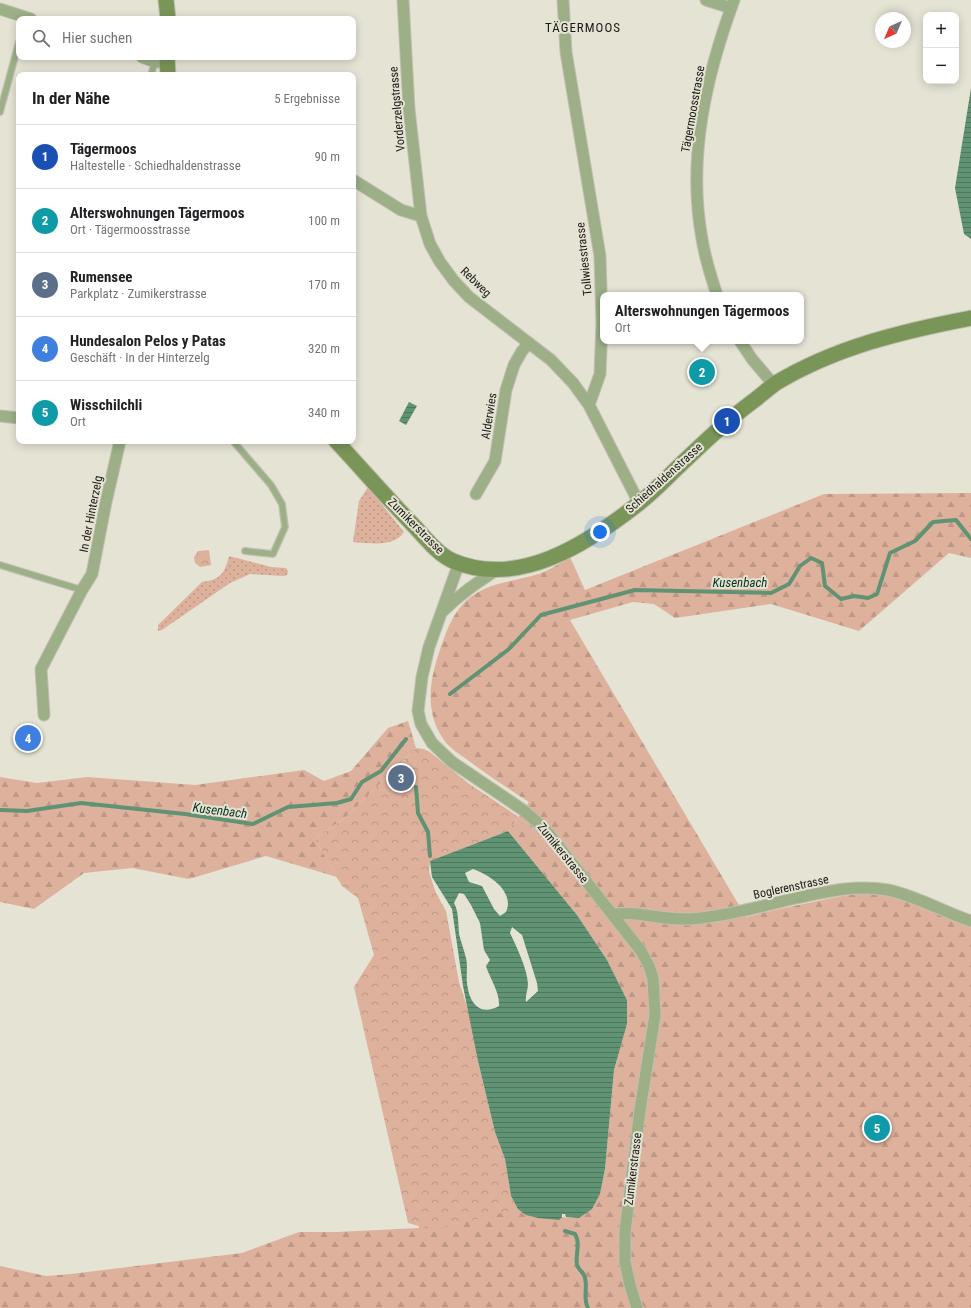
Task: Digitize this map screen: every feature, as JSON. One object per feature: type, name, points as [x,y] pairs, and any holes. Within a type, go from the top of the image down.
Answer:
[{"type":"main road","points":[[166,0],[168,16]]},
{"type":"main road","name":"Schiedhaldenstrasse","points":[[460,563],[484,569],[522,567],[566,551],[596,534],[639,503],[724,423],[774,385],[804,368],[855,346],[902,332],[971,318]]},
{"type":"main road","name":"Zumikerstrasse","points":[[339,444],[434,547],[446,557],[460,563]]},
{"type":"street","name":"Vorderzelgstrasse","points":[[403,0],[409,109],[421,216]]},
{"type":"street","name":"Tollwiesstrasse","points":[[563,0],[566,52],[600,256],[601,292]]},
{"type":"street","points":[[706,0],[733,4]]},
{"type":"street","name":"Tägermoosstrasse","points":[[716,292],[702,240],[697,204],[696,174],[698,140],[703,110],[716,56],[733,4]]},
{"type":"street","points":[[0,9],[21,16]]},
{"type":"street","points":[[151,60],[164,64]]},
{"type":"street","points":[[356,182],[401,210],[421,216]]},
{"type":"street","name":"Rebweg","points":[[421,216],[430,244],[440,262],[454,281],[469,297],[551,360],[573,383],[589,405]]},
{"type":"street","name":"Alderwies","points":[[476,494],[495,461],[506,390],[514,365],[522,351],[529,343]]},
{"type":"street","name":"Tollwiesstrasse","points":[[589,405],[600,374],[601,344]]},
{"type":"street","points":[[742,344],[752,359],[774,385]]},
{"type":"street","points":[[589,405],[639,503]]},
{"type":"street","points":[[0,416],[16,418]]},
{"type":"street","name":"In der Hinterzelg","points":[[44,715],[41,669],[82,590],[92,574],[119,444]]},
{"type":"street","name":"Zumikerstrasse","points":[[460,563],[440,614],[429,648],[422,677],[418,711],[421,724],[432,743],[452,762],[523,810],[549,834],[641,951],[650,966],[653,978],[655,1015],[640,1110],[625,1232],[625,1262],[637,1308]]},
{"type":"street","points":[[440,614],[468,588],[498,569]]},
{"type":"street","name":"Boglerenstrasse","points":[[612,914],[634,914],[661,918],[690,919],[743,910],[833,890],[862,888],[888,890],[907,895],[971,921]]},
{"type":"lane","points":[[0,112],[16,53]]},
{"type":"lane","points":[[155,72],[164,64]]},
{"type":"lane","points":[[236,444],[271,485],[282,504],[285,528],[273,554],[245,551]]},
{"type":"lane","points":[[0,565],[82,590]]},
{"type":"green space","points":[[368,487],[404,532],[400,537],[380,543],[353,542],[359,501]]},
{"type":"green space","points":[[971,493],[971,558],[949,553],[859,631],[771,604],[675,618],[654,604],[633,602],[570,620],[746,917],[835,897],[856,894],[877,894],[920,906],[971,927],[971,1308],[0,1308],[0,1266],[46,1276],[71,1274],[242,1253],[299,1232],[337,1232],[419,1228],[419,1176],[561,1217],[579,1218],[600,1194],[605,1169],[614,1070],[627,1024],[627,1000],[607,960],[577,915],[508,831],[529,802],[452,749],[446,743],[438,730],[431,709],[431,686],[444,637],[451,622],[465,602],[486,588],[539,574],[553,568],[570,557],[585,590],[824,494]]},
{"type":"green space","points":[[209,550],[211,565],[200,567],[195,563],[194,557],[198,551]]},
{"type":"green space","points":[[229,556],[271,567],[286,568],[288,571],[287,575],[250,574],[230,583],[162,630],[158,631],[158,625],[202,582],[221,575],[226,567]]},
{"type":"green space","points":[[408,721],[416,748],[347,816],[315,839],[337,877],[266,856],[189,879],[132,868],[84,873],[34,909],[0,902],[0,777],[37,783],[87,777],[195,785],[304,770],[324,781],[351,771],[388,728]]},
{"type":"green space","points":[[416,748],[424,749],[430,752],[468,783],[519,817],[508,831],[430,861],[429,872],[436,893],[446,911],[459,982],[471,1019],[478,1061],[495,1132],[505,1159],[511,1196],[518,1209],[433,1230],[408,1223],[354,987],[374,955],[358,898],[342,886],[315,839],[347,816]]},
{"type":"shaded area","points":[[971,88],[971,239],[964,234],[955,188]]},
{"type":"shaded area","points":[[409,402],[417,406],[406,425],[399,421]]},
{"type":"shaded area","points":[[508,831],[577,915],[607,960],[627,1000],[627,1024],[614,1070],[605,1169],[600,1194],[592,1209],[579,1218],[566,1217],[565,1214],[562,1214],[562,1217],[559,1220],[526,1215],[518,1209],[511,1196],[505,1159],[495,1132],[478,1061],[463,986],[452,909],[432,877],[430,861]],"holes":[[[473,869],[490,877],[504,891],[508,904],[506,912],[500,916],[494,909],[482,886],[469,882],[465,873]],[[459,893],[464,894],[480,923],[484,950],[490,960],[486,966],[499,1001],[499,1006],[492,1009],[481,1009],[476,1006],[470,996],[467,983],[467,961],[459,934],[458,914],[454,903]],[[512,927],[522,935],[537,983],[538,991],[526,1002],[528,984],[526,971],[510,933]]]},
{"type":"waterway","name":"Kusenbach","points":[[450,694],[509,649],[541,615],[635,590],[771,593],[789,584],[800,566],[811,558],[822,563],[825,586],[841,599],[854,596],[868,598],[877,594],[890,553],[915,541],[933,522],[956,520],[971,539]]},
{"type":"waterway","name":"Kusenbach","points":[[0,810],[27,811],[81,803],[185,814],[253,824],[288,807],[337,803],[351,799],[362,782],[381,771],[406,739]]},
{"type":"waterway","points":[[416,787],[418,813],[428,832],[430,856]]},
{"type":"waterway","points":[[565,1231],[575,1234],[577,1238],[577,1265],[585,1279],[586,1304],[588,1308]]},
{"type":"place","name":"Alterswohnungen Tägermoos","points":[[702,372]]},
{"type":"place","name":"Tägermoos","points":[[727,421]]},
{"type":"place","name":"Hundesalon Pelos y Patas","points":[[28,738]]},
{"type":"place","name":"Rumensee","points":[[401,778]]},
{"type":"place","name":"Wisschilchli","points":[[877,1128]]},
{"type":"district","name":"TÄGERMOOS","points":[[583,27]]}]
